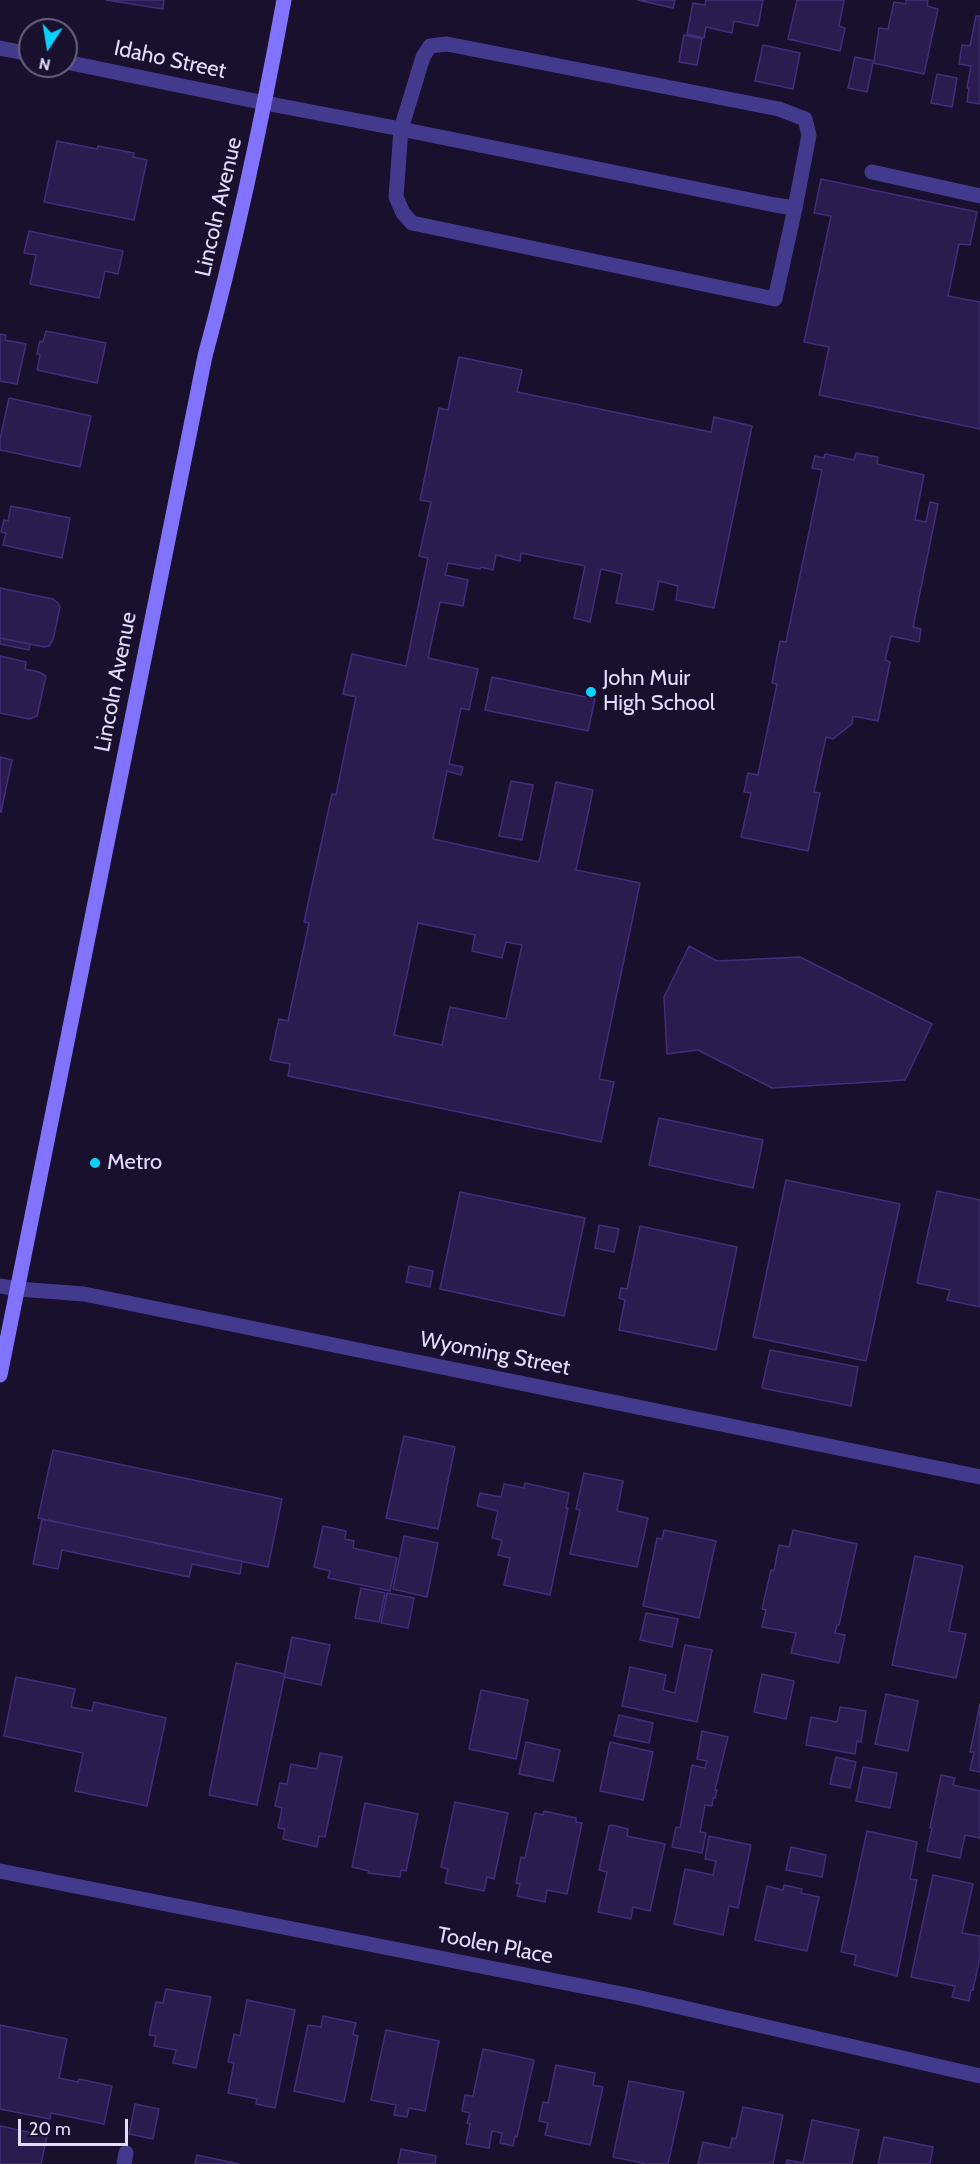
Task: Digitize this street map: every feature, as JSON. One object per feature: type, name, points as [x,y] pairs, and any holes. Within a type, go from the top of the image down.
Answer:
[{"type":"main road","name":"Lincoln Avenue","points":[[0,1375],[205,356],[229,267],[265,103],[284,0]]},
{"type":"street","points":[[447,44],[779,109],[805,119],[809,135],[795,208],[775,299],[412,223],[403,213],[396,198],[401,129],[423,57],[430,46],[447,44]]},
{"type":"street","points":[[0,48],[18,52]]},
{"type":"street","name":"Idaho Street","points":[[78,64],[795,208]]},
{"type":"street","points":[[872,172],[980,196]]},
{"type":"street","name":"Wyoming Street","points":[[0,1286],[84,1294],[980,1477]]},
{"type":"street","name":"Toolen Place","points":[[0,1871],[632,1996],[980,2076]]},
{"type":"building","points":[[106,0],[164,0],[163,9]]},
{"type":"building","points":[[638,0],[675,0],[673,8]]},
{"type":"building","points":[[706,0],[763,0],[758,26],[734,21],[732,33],[706,27],[704,38],[687,34],[693,3],[705,5]]},
{"type":"building","points":[[797,0],[844,0],[839,26],[845,28],[840,51],[788,39]]},
{"type":"building","points":[[906,0],[928,0],[927,6],[938,9],[924,74],[873,63],[867,92],[848,88],[855,57],[874,61],[879,28],[888,29],[894,2],[906,4]]},
{"type":"building","points":[[976,16],[980,16],[980,104],[967,102],[971,66],[959,64],[962,45],[970,46]]},
{"type":"building","points":[[684,35],[702,39],[697,65],[679,62]]},
{"type":"building","points":[[763,45],[800,53],[793,89],[755,81]]},
{"type":"building","points":[[937,74],[957,78],[952,107],[931,103]]},
{"type":"building","points":[[57,141],[134,153],[133,157],[147,160],[134,220],[44,202]]},
{"type":"building","points":[[821,179],[977,212],[970,245],[959,244],[948,296],[980,302],[980,429],[819,395],[829,347],[804,342],[831,216],[814,213]]},
{"type":"building","points":[[29,231],[123,251],[118,274],[105,271],[99,298],[30,284],[36,255],[24,253]]},
{"type":"building","points":[[46,331],[106,343],[97,383],[37,370],[40,341],[43,342]]},
{"type":"building","points":[[0,334],[6,335],[5,340],[26,344],[17,384],[0,381]]},
{"type":"building","points":[[459,357],[522,370],[517,392],[711,432],[714,417],[752,426],[714,608],[676,600],[678,586],[659,581],[653,610],[616,603],[622,574],[601,569],[590,622],[574,618],[585,566],[521,553],[520,561],[496,555],[493,570],[448,563],[445,575],[468,580],[463,606],[440,602],[428,658],[478,669],[469,710],[461,708],[449,764],[463,767],[461,775],[447,771],[433,839],[539,862],[556,782],[593,790],[576,870],[640,883],[599,1079],[614,1082],[601,1142],[288,1076],[290,1064],[270,1060],[279,1019],[288,1021],[309,923],[304,922],[332,794],[336,795],[356,697],[343,694],[352,654],[406,666],[428,558],[419,556],[431,502],[420,500],[439,408],[448,410]],"holes":[[[418,923],[475,935],[472,951],[502,958],[506,942],[522,945],[506,1019],[450,1007],[442,1045],[394,1035]]]},
{"type":"building","points":[[9,398],[91,416],[80,467],[0,450],[0,439]]},
{"type":"building","points":[[856,453],[878,457],[877,464],[924,475],[915,520],[926,522],[930,502],[938,504],[913,627],[921,629],[919,642],[891,636],[885,660],[890,662],[878,721],[853,716],[852,724],[833,739],[826,737],[814,792],[820,793],[808,851],[741,837],[751,793],[744,792],[748,773],[758,775],[777,684],[772,683],[780,641],[786,642],[822,470],[812,468],[815,456],[824,458],[825,454],[854,460]]},
{"type":"building","points":[[11,506],[70,518],[62,558],[3,545],[6,533],[1,532],[4,520],[8,521]]},
{"type":"building","points":[[0,588],[53,599],[58,603],[60,607],[53,640],[49,646],[0,638]]},
{"type":"building","points":[[0,638],[30,644],[29,650],[0,644]]},
{"type":"building","points":[[0,656],[26,662],[25,669],[46,676],[37,716],[29,719],[0,713]]},
{"type":"building","points":[[492,677],[595,699],[588,731],[485,710]]},
{"type":"building","points":[[0,757],[12,760],[1,812],[0,812]]},
{"type":"building","points":[[511,781],[533,785],[522,840],[499,836]]},
{"type":"building","points":[[689,946],[717,961],[800,957],[932,1024],[905,1080],[772,1088],[698,1050],[667,1054],[664,997]]},
{"type":"building","points":[[659,1118],[763,1140],[753,1188],[649,1165]]},
{"type":"building","points":[[786,1180],[900,1204],[866,1361],[753,1337]]},
{"type":"building","points":[[937,1191],[980,1200],[980,1307],[947,1300],[950,1290],[917,1283]]},
{"type":"building","points":[[460,1192],[585,1218],[564,1316],[440,1289]]},
{"type":"building","points":[[599,1225],[619,1229],[614,1252],[595,1248]]},
{"type":"building","points":[[640,1226],[737,1247],[716,1350],[619,1330],[625,1300],[619,1298],[621,1288],[627,1289]]},
{"type":"building","points":[[409,1266],[433,1271],[430,1287],[406,1282]]},
{"type":"building","points":[[770,1350],[858,1367],[851,1406],[762,1388]]},
{"type":"building","points":[[404,1436],[455,1447],[438,1529],[386,1518]]},
{"type":"building","points":[[53,1450],[282,1499],[268,1567],[38,1518]]},
{"type":"building","points":[[584,1473],[623,1481],[617,1511],[648,1518],[637,1567],[570,1554],[580,1510],[576,1509]]},
{"type":"building","points":[[525,1483],[569,1493],[550,1595],[504,1585],[510,1558],[498,1555],[502,1540],[492,1538],[498,1511],[477,1506],[480,1493],[501,1497],[504,1484],[524,1488]]},
{"type":"building","points":[[42,1519],[242,1561],[240,1574],[192,1564],[189,1577],[62,1550],[58,1569],[33,1564]]},
{"type":"building","points":[[323,1526],[346,1531],[345,1539],[354,1541],[353,1548],[397,1558],[390,1591],[328,1578],[330,1571],[314,1567]]},
{"type":"building","points":[[664,1530],[716,1541],[699,1618],[643,1606],[657,1538],[662,1539]]},
{"type":"building","points":[[793,1530],[857,1544],[839,1625],[835,1633],[845,1635],[839,1663],[791,1653],[796,1633],[762,1627],[766,1610],[762,1609],[771,1570],[774,1571],[779,1545],[789,1547]]},
{"type":"building","points":[[404,1536],[438,1543],[427,1597],[393,1589]]},
{"type":"building","points":[[915,1556],[963,1566],[949,1631],[966,1634],[956,1678],[892,1665]]},
{"type":"building","points":[[361,1588],[385,1593],[379,1622],[355,1618]]},
{"type":"building","points":[[387,1593],[414,1598],[408,1628],[381,1623]]},
{"type":"building","points":[[646,1613],[678,1619],[672,1647],[640,1640]]},
{"type":"building","points":[[292,1637],[330,1645],[321,1685],[284,1677]]},
{"type":"building","points":[[685,1645],[712,1650],[697,1722],[622,1706],[630,1667],[666,1675],[663,1690],[675,1693]]},
{"type":"building","points":[[236,1663],[285,1674],[257,1805],[209,1795]]},
{"type":"building","points":[[762,1674],[794,1681],[786,1719],[754,1712]]},
{"type":"building","points":[[16,1677],[75,1689],[71,1707],[92,1711],[94,1702],[166,1718],[147,1806],[75,1791],[83,1753],[4,1736]]},
{"type":"building","points":[[481,1690],[528,1700],[516,1759],[469,1749]]},
{"type":"building","points":[[886,1694],[918,1701],[908,1751],[875,1744]]},
{"type":"building","points":[[980,1704],[980,1772],[970,1770],[974,1752],[970,1752]]},
{"type":"building","points":[[840,1707],[866,1711],[861,1742],[857,1741],[855,1754],[806,1745],[811,1717],[837,1722]]},
{"type":"building","points":[[619,1715],[653,1723],[649,1743],[614,1736]]},
{"type":"building","points":[[702,1731],[728,1737],[715,1798],[713,1798],[712,1806],[705,1805],[700,1832],[706,1833],[702,1853],[672,1847],[676,1827],[680,1828],[692,1765],[705,1768],[707,1761],[697,1759]]},
{"type":"building","points":[[526,1742],[560,1750],[553,1781],[519,1774]]},
{"type":"building","points":[[610,1742],[653,1752],[643,1800],[600,1791]]},
{"type":"building","points":[[320,1753],[342,1757],[325,1837],[319,1836],[317,1847],[283,1839],[285,1829],[278,1828],[282,1808],[275,1806],[280,1783],[287,1784],[291,1764],[317,1769]]},
{"type":"building","points":[[836,1757],[856,1762],[850,1788],[830,1784]]},
{"type":"building","points":[[863,1767],[897,1773],[890,1808],[856,1801]]},
{"type":"building","points":[[941,1775],[955,1778],[953,1785],[980,1791],[980,1838],[965,1835],[960,1858],[927,1851]]},
{"type":"building","points":[[455,1802],[508,1813],[494,1879],[487,1877],[484,1891],[445,1883],[448,1869],[441,1867]]},
{"type":"building","points":[[365,1803],[418,1814],[406,1871],[401,1870],[400,1877],[368,1873],[369,1871],[352,1867]]},
{"type":"building","points":[[544,1811],[576,1818],[576,1822],[582,1823],[567,1894],[547,1890],[545,1902],[517,1896],[520,1884],[516,1883],[521,1857],[525,1858],[535,1813],[543,1815]]},
{"type":"building","points":[[609,1826],[628,1829],[627,1836],[665,1844],[650,1911],[633,1907],[631,1919],[598,1912],[607,1872],[599,1870]]},
{"type":"building","points":[[867,1831],[917,1842],[910,1879],[917,1880],[897,1976],[854,1965],[856,1955],[841,1952]]},
{"type":"building","points":[[709,1836],[751,1845],[738,1908],[729,1906],[723,1935],[674,1924],[685,1869],[713,1875],[716,1861],[705,1859]]},
{"type":"building","points":[[791,1847],[826,1855],[822,1877],[786,1870]]},
{"type":"building","points":[[933,1875],[973,1884],[962,1933],[980,1936],[980,1957],[969,2001],[952,1997],[955,1986],[911,1977]]},
{"type":"building","points":[[784,1885],[802,1889],[801,1893],[819,1897],[807,1951],[755,1940],[767,1886],[783,1890]]},
{"type":"building","points":[[166,1989],[211,1997],[196,2068],[173,2063],[176,2050],[154,2046],[156,2036],[149,2035],[156,2002],[163,2003]]},
{"type":"building","points":[[247,2000],[295,2010],[275,2108],[256,2104],[257,2099],[228,2093],[234,2063],[228,2062],[234,2034],[240,2036]]},
{"type":"building","points":[[323,2016],[356,2023],[353,2034],[358,2036],[344,2102],[294,2091],[308,2025],[321,2027]]},
{"type":"building","points":[[0,2025],[67,2039],[59,2078],[78,2082],[79,2079],[112,2086],[104,2124],[51,2113],[50,2119],[0,2109]]},
{"type":"building","points":[[386,2030],[439,2041],[425,2111],[409,2108],[407,2117],[394,2115],[396,2105],[371,2100]]},
{"type":"building","points":[[483,2049],[534,2060],[513,2146],[500,2143],[502,2133],[492,2131],[489,2148],[466,2144],[470,2113],[462,2111],[465,2095],[473,2096]]},
{"type":"building","points":[[556,2065],[595,2073],[593,2085],[603,2087],[590,2145],[545,2135],[548,2123],[539,2121],[543,2102],[548,2103]]},
{"type":"building","points":[[629,2081],[684,2092],[668,2164],[647,2164],[613,2157]]},
{"type":"building","points":[[135,2104],[159,2109],[153,2139],[129,2134]]},
{"type":"building","points":[[743,2107],[783,2115],[773,2164],[698,2164],[703,2142],[730,2148],[732,2138],[736,2139]]},
{"type":"building","points":[[812,2120],[859,2130],[852,2164],[786,2164],[787,2160],[803,2163]]},
{"type":"building","points":[[0,2126],[47,2136],[41,2164],[0,2164]]},
{"type":"building","points":[[884,2137],[933,2147],[930,2164],[878,2164]]},
{"type":"building","points":[[401,2149],[436,2156],[435,2164],[398,2164]]},
{"type":"building","points":[[197,2155],[239,2164],[195,2164]]},
{"type":"place","name":"John Muir High School","points":[[591,692]]},
{"type":"place","name":"Metro","points":[[95,1163]]}]
